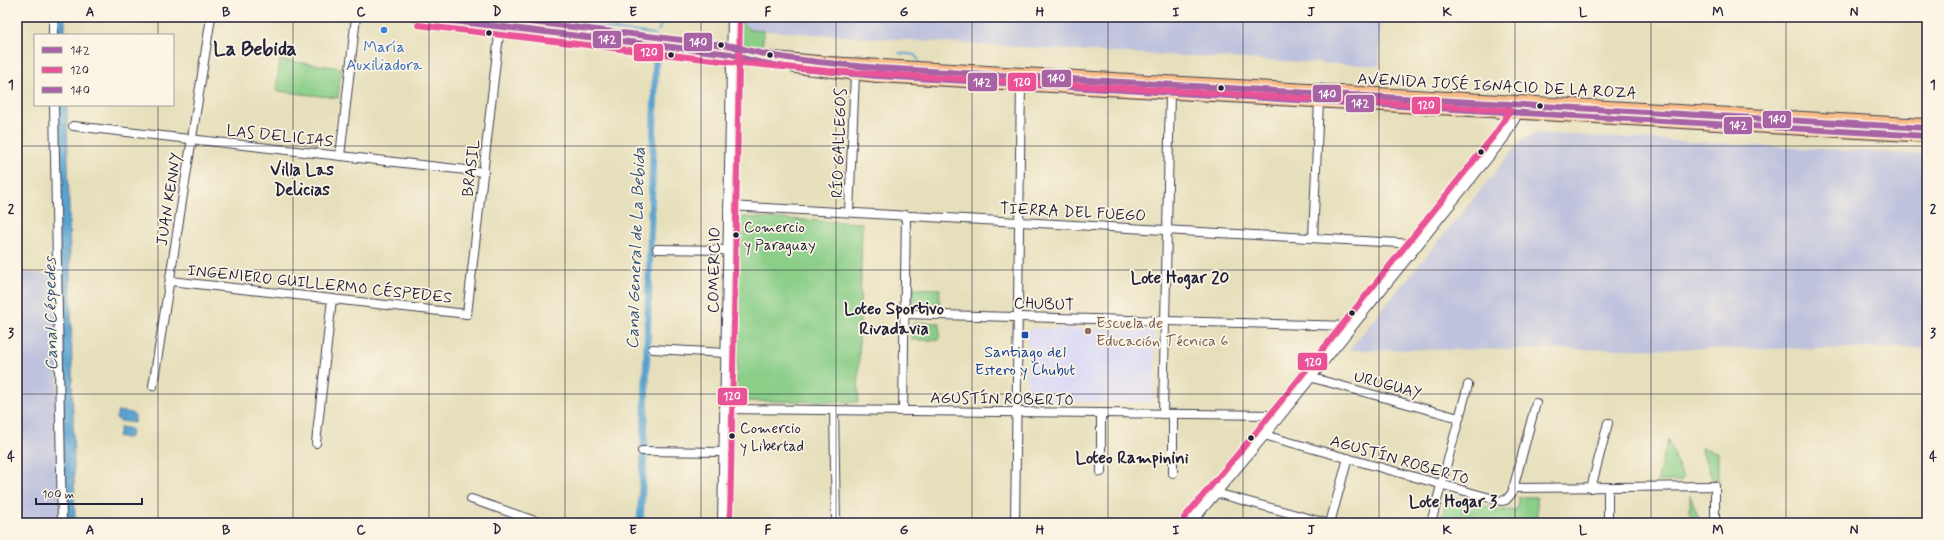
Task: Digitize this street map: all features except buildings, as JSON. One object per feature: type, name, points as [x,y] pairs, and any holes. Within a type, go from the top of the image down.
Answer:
[{"type":"main road","name":"AVENIDA JOSÉ IGNACIO DE LA ROZA","points":[[419,17],[731,54],[852,64],[1518,107],[1927,136]]},
{"type":"main road","name":"AVENIDA JOSÉ IGNACIO DE LA ROZA","points":[[731,54],[744,59],[768,63],[855,74],[1170,93],[1319,101],[1518,107],[1927,125]]},
{"type":"street","points":[[53,17],[53,34]]},
{"type":"street","name":"JUAN KENNY","points":[[153,386],[211,17]]},
{"type":"street","points":[[340,156],[356,17]]},
{"type":"street","name":"COMERCIO","points":[[722,523],[732,17]]},
{"type":"street","name":"BRASIL","points":[[467,314],[500,26]]},
{"type":"street","name":"RÍO GALLEGOS","points":[[849,212],[855,74]]},
{"type":"street","points":[[1015,523],[1021,84]]},
{"type":"street","points":[[1163,414],[1170,93]]},
{"type":"street","points":[[1313,238],[1319,101]]},
{"type":"street","points":[[54,106],[62,523]]},
{"type":"street","points":[[1190,523],[1264,434],[1503,138],[1518,107]]},
{"type":"street","name":"LAS DELICIAS","points":[[73,126],[484,172]]},
{"type":"street","name":"TIERRA DEL FUEGO","points":[[728,206],[1417,244]]},
{"type":"street","points":[[903,411],[906,216]]},
{"type":"street","points":[[657,249],[727,250]]},
{"type":"street","name":"INGENIERO GUILLERMO CÉSPEDES","points":[[170,281],[467,314]]},
{"type":"street","points":[[316,442],[332,299]]},
{"type":"street","name":"CHUBUT","points":[[904,314],[1351,326]]},
{"type":"street","points":[[653,349],[725,353]]},
{"type":"street","name":"URUGUAY","points":[[1309,377],[1459,418]]},
{"type":"street","points":[[1431,523],[1468,385]]},
{"type":"street","points":[[1536,403],[1513,488],[1715,486],[1715,523]]},
{"type":"street","name":"AGUSTÍN ROBERTO","points":[[724,409],[1279,415]]},
{"type":"street","points":[[834,410],[836,523]]},
{"type":"street","points":[[1101,413],[1101,472]]},
{"type":"street","points":[[1173,414],[1173,473]]},
{"type":"street","points":[[1591,488],[1608,422]]},
{"type":"street","name":"AGUSTÍN ROBERTO","points":[[1264,434],[1501,501],[1509,497],[1513,488]]},
{"type":"street","points":[[642,450],[723,452]]},
{"type":"street","points":[[1330,523],[1348,458]]},
{"type":"street","points":[[1608,488],[1608,523]]},
{"type":"street","points":[[1216,493],[1326,523]]},
{"type":"street","points":[[471,499],[541,523]]},
{"type":"shaded area","points":[[743,17],[1380,17],[1379,66],[1050,49],[750,30],[742,23]]},
{"type":"shaded area","points":[[1534,133],[1927,155],[1927,348],[1349,350],[1519,143]]},
{"type":"shaded area","points":[[17,271],[56,276],[60,523],[17,523]]},
{"type":"shaded area","name":"Escuela de Educación Técnica 6","points":[[1032,328],[1150,330],[1155,336],[1154,398],[1149,403],[1031,401],[1027,396],[1028,333]]},
{"type":"green space","points":[[737,17],[743,17],[742,23],[750,30],[764,31],[762,48],[747,46],[740,41],[737,32]]},
{"type":"green space","points":[[280,60],[341,68],[338,98],[276,91]]},
{"type":"green space","points":[[743,217],[862,223],[858,402],[740,401],[736,395],[739,222]]},
{"type":"green space","points":[[912,288],[940,289],[939,307],[916,306],[912,302]]},
{"type":"green space","points":[[915,322],[940,323],[939,340],[911,340],[911,326]]},
{"type":"green space","points":[[1668,439],[1683,478],[1681,481],[1657,481]]},
{"type":"green space","points":[[1701,448],[1718,452],[1718,481],[1713,481]]},
{"type":"green space","points":[[1690,495],[1700,521],[1690,521]]},
{"type":"green space","points":[[1452,497],[1502,510],[1516,510],[1519,497],[1537,497],[1537,523],[1440,523],[1446,502]]},
{"type":"water","points":[[55,17],[65,17],[65,34],[55,34]]},
{"type":"water","points":[[56,106],[67,106],[75,523],[64,523]]},
{"type":"water","points":[[118,411],[132,413],[135,416],[134,423],[120,421],[116,418]]},
{"type":"water","points":[[120,427],[129,428],[132,431],[131,436],[128,438],[118,437]]},
{"type":"waterway","points":[[500,17],[655,34],[656,37]]},
{"type":"waterway","points":[[658,31],[662,24],[663,17]]},
{"type":"waterway","name":"Canal General de La Bebida","points":[[644,446],[656,51]]},
{"type":"waterway","points":[[899,53],[915,55],[919,61]]},
{"type":"waterway","name":"Canal General de La Bebida","points":[[640,523],[644,455]]},
{"type":"transit line","name":"142","points":[[419,17],[731,54],[784,67],[877,76],[1927,136]]},
{"type":"transit line","name":"140","points":[[489,17],[732,46],[786,58],[878,68],[1927,128]]},
{"type":"transit line","name":"120","points":[[730,523],[740,17]]},
{"type":"transit line","name":"120","points":[[418,25],[730,62],[828,71],[1510,110],[1496,133],[1258,430],[1184,518]]},
{"type":"place","name":"María Auxiliadora","points":[[384,30]]},
{"type":"place","name":"Comercio y Paraguay","points":[[736,235]]},
{"type":"place","name":"Escuela de Educación Técnica 6","points":[[1088,331]]},
{"type":"place","name":"Santiago del Estero y Chubut","points":[[1025,335]]},
{"type":"place","name":"Comercio y Libertad","points":[[732,436]]},
{"type":"district","name":"La Bebida","points":[[255,48]]},
{"type":"district","name":"Villa Las Delicias","points":[[302,179]]},
{"type":"district","name":"Lote Hogar 20","points":[[1180,277]]},
{"type":"district","name":"Loteo Sportivo Rivadavia","points":[[894,318]]},
{"type":"district","name":"Loteo Rampinini","points":[[1132,457]]},
{"type":"district","name":"Lote Hogar 3","points":[[1453,501]]},
{"type":"water label","name":"Canal Céspedes","points":[[50,314]]}]
